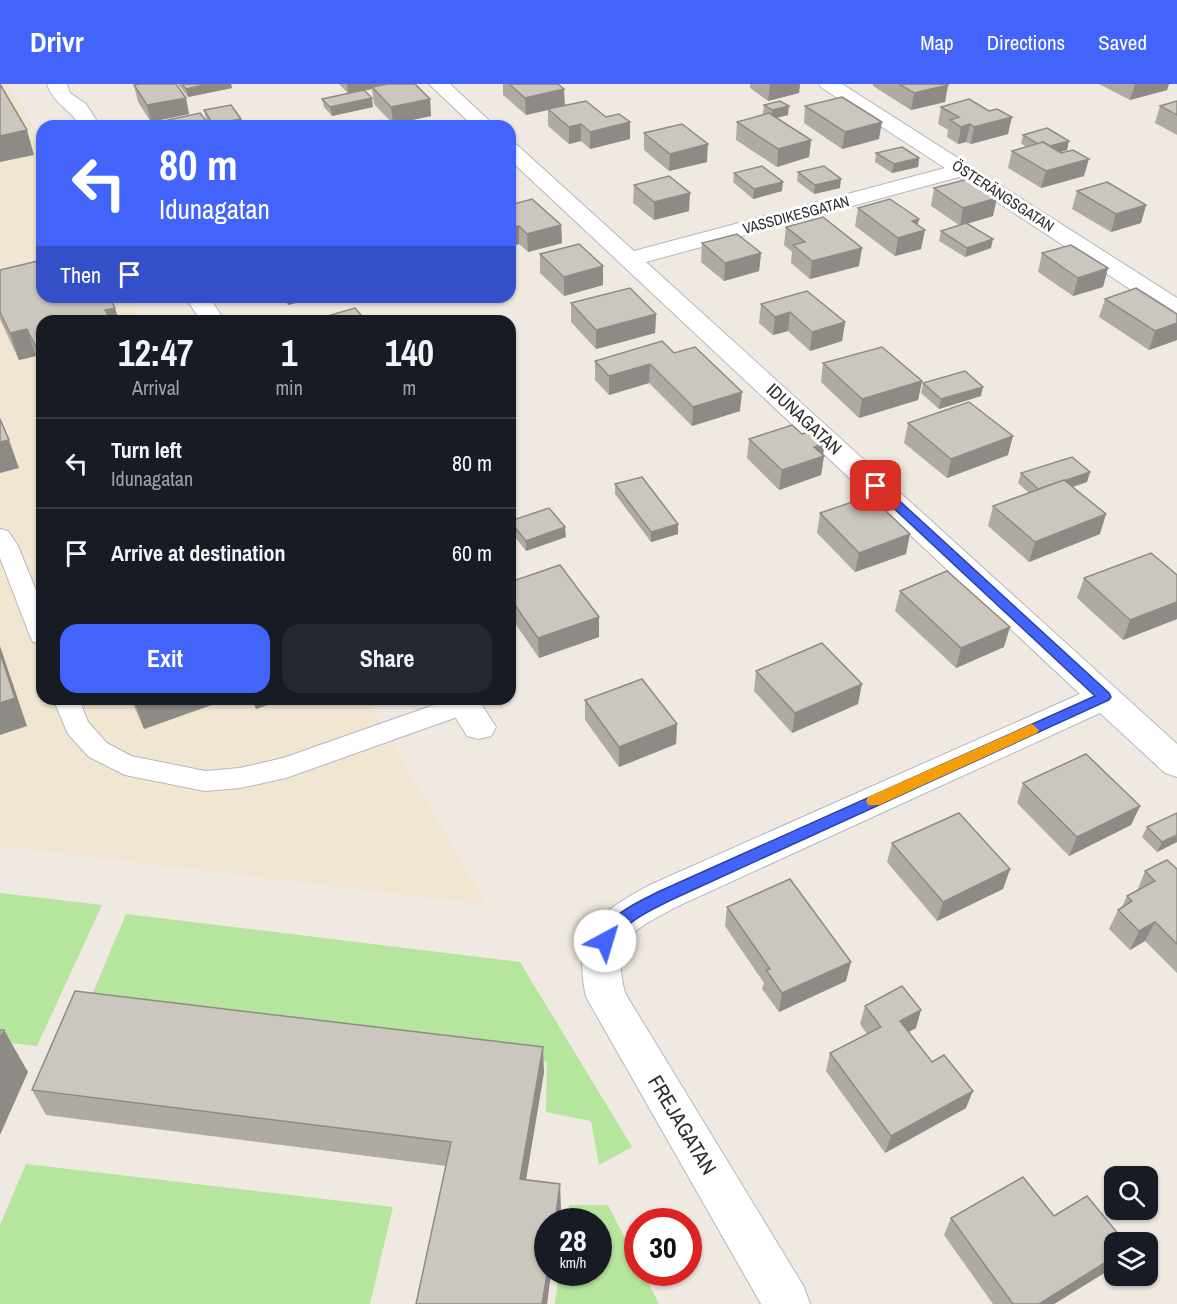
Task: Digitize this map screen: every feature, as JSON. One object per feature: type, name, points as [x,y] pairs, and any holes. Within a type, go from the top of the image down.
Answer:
[{"type":"street","points":[[57,84],[61,96],[79,108],[86,120]]},
{"type":"street","points":[[439,84],[478,120]]},
{"type":"street","name":"ÖSTERÄNGSGATAN","points":[[828,84],[1177,308]]},
{"type":"street","name":"IDUNAGATAN","points":[[516,154],[1177,764]]},
{"type":"street","name":"VASSDIKESGATAN","points":[[630,259],[963,171]]},
{"type":"street","name":"FREJAGATAN","points":[[788,1304],[606,997],[599,974],[605,941],[612,928],[625,916],[665,895],[1104,697]]},
{"type":"lane","points":[[0,536],[7,546],[36,621]]},
{"type":"lane","points":[[68,705],[77,727],[98,750],[124,765],[205,780],[240,778],[286,768],[468,710]]},
{"type":"shaded area","points":[[0,84],[9,84],[36,131],[36,303],[132,303],[140,315],[36,315],[36,705],[370,705],[487,905],[0,846]]},
{"type":"green space","points":[[0,893],[102,905],[37,1046],[0,1042]]},
{"type":"green space","points":[[126,914],[520,962],[632,1147],[599,1165],[591,1121],[546,1112],[547,1062],[89,1002]]},
{"type":"green space","points":[[26,1164],[393,1207],[370,1304],[0,1304],[0,1225]]},
{"type":"green space","points":[[569,1205],[608,1205],[610,1208],[569,1208]]},
{"type":"green space","points":[[612,1213],[624,1236],[624,1286],[650,1286],[659,1304],[555,1304],[557,1286],[612,1286]]},
{"type":"building","points":[[0,84],[27,130],[0,136]]},
{"type":"building","points":[[176,84],[186,98],[147,105],[134,85]]},
{"type":"building","points":[[182,84],[208,84],[186,89]]},
{"type":"building","points":[[388,84],[415,84],[430,99],[391,107],[372,87]]},
{"type":"building","points":[[509,84],[558,84],[564,89],[525,98]]},
{"type":"building","points":[[899,84],[946,84],[948,85],[914,93]]},
{"type":"building","points":[[364,90],[372,98],[330,107],[322,99]]},
{"type":"building","points":[[842,97],[882,122],[845,132],[805,106]]},
{"type":"building","points":[[969,99],[989,111],[997,109],[1012,117],[974,127],[970,124],[961,127],[950,120],[959,117],[941,107]]},
{"type":"building","points":[[586,101],[606,117],[619,114],[630,122],[590,132],[581,124],[569,127],[548,109]]},
{"type":"building","points":[[780,101],[789,106],[772,110],[764,105]]},
{"type":"building","points":[[1177,101],[1177,115],[1160,106]]},
{"type":"building","points":[[231,105],[241,119],[210,120],[204,110]]},
{"type":"building","points":[[200,113],[205,120],[168,120]]},
{"type":"building","points":[[769,113],[811,140],[778,149],[737,122]]},
{"type":"building","points":[[682,124],[708,144],[670,154],[644,133]]},
{"type":"building","points":[[1047,128],[1069,141],[1050,146],[1043,142],[1038,144],[1023,135]]},
{"type":"building","points":[[1043,142],[1061,153],[1073,150],[1089,159],[1046,171],[1012,151]]},
{"type":"building","points":[[902,147],[919,158],[894,164],[876,153]]},
{"type":"building","points":[[762,166],[783,182],[754,189],[734,173]]},
{"type":"building","points":[[824,166],[841,179],[815,185],[798,172]]},
{"type":"building","points":[[669,176],[690,193],[654,202],[634,185]]},
{"type":"building","points":[[968,179],[997,198],[963,208],[934,188]]},
{"type":"building","points":[[1107,182],[1146,205],[1116,214],[1077,191]]},
{"type":"building","points":[[532,199],[561,225],[527,234],[519,226],[516,227],[516,203]]},
{"type":"building","points":[[890,199],[919,219],[912,221],[925,230],[898,238],[858,208]]},
{"type":"building","points":[[823,217],[862,248],[812,261],[793,245],[805,242],[786,227]]},
{"type":"building","points":[[966,223],[993,239],[967,248],[941,231]]},
{"type":"building","points":[[737,234],[761,253],[725,263],[702,243]]},
{"type":"building","points":[[579,244],[603,266],[564,277],[540,254]]},
{"type":"building","points":[[1071,245],[1108,268],[1078,278],[1042,253]]},
{"type":"building","points":[[36,261],[36,303],[112,303],[115,308],[105,310],[108,315],[36,315],[36,347],[27,329],[10,333],[0,312],[0,270]]},
{"type":"building","points":[[630,288],[656,314],[596,330],[571,303]]},
{"type":"building","points":[[1136,288],[1177,314],[1177,323],[1155,331],[1105,299]]},
{"type":"building","points":[[807,291],[845,322],[812,332],[790,312],[775,317],[761,304]]},
{"type":"building","points":[[355,308],[361,315],[330,315]]},
{"type":"building","points":[[662,341],[674,353],[695,347],[742,392],[693,407],[650,364],[609,376],[595,361]]},
{"type":"building","points":[[882,347],[922,381],[862,399],[823,363]]},
{"type":"building","points":[[965,371],[983,387],[941,399],[923,383]]},
{"type":"building","points":[[969,402],[1013,436],[951,459],[908,423]]},
{"type":"building","points":[[0,419],[9,440],[0,442]]},
{"type":"building","points":[[792,425],[802,434],[811,431],[825,443],[814,447],[824,456],[782,470],[749,439]]},
{"type":"building","points":[[1072,457],[1090,472],[1038,489],[1021,473]]},
{"type":"building","points":[[642,477],[678,524],[651,532],[615,484]]},
{"type":"building","points":[[1064,480],[1106,514],[1035,542],[993,506]]},
{"type":"building","points":[[870,496],[910,534],[859,553],[820,513]]},
{"type":"building","points":[[549,508],[565,527],[526,541],[516,528],[516,519]]},
{"type":"building","points":[[1151,553],[1177,575],[1177,602],[1130,620],[1084,578]]},
{"type":"building","points":[[560,565],[599,617],[538,638],[516,607],[516,580]]},
{"type":"building","points":[[947,571],[1010,627],[961,648],[900,591]]},
{"type":"building","points":[[822,643],[862,684],[795,713],[756,671]]},
{"type":"building","points":[[0,653],[15,698],[0,703]]},
{"type":"building","points":[[642,679],[677,724],[619,747],[585,700]]},
{"type":"building","points":[[1086,754],[1140,806],[1077,837],[1023,783]]},
{"type":"building","points":[[959,813],[1010,869],[943,902],[892,843]]},
{"type":"building","points":[[1177,813],[1177,835],[1162,842],[1147,827]]},
{"type":"building","points":[[1167,860],[1177,869],[1177,944],[1155,922],[1139,931],[1118,910],[1132,901],[1127,896],[1155,881],[1145,871]]},
{"type":"building","points":[[790,879],[851,962],[782,993],[766,970],[770,969],[727,907]]},
{"type":"building","points":[[902,986],[921,1010],[900,1021],[932,1062],[944,1055],[973,1091],[891,1136],[830,1053],[881,1027],[865,1006]]},
{"type":"building","points":[[75,991],[543,1047],[520,1179],[560,1184],[557,1208],[534,1208],[534,1286],[545,1286],[542,1304],[416,1304],[451,1142],[32,1090]]},
{"type":"building","points":[[1023,1177],[1054,1216],[1087,1196],[1104,1217],[1104,1220],[1107,1220],[1117,1232],[1104,1232],[1104,1263],[1039,1304],[1013,1304],[951,1218]]},
{"type":"slow traffic","points":[[873,801],[1032,730]]},
{"type":"route","points":[[605,941],[612,928],[625,916],[665,895],[1104,697],[876,486]]}]
